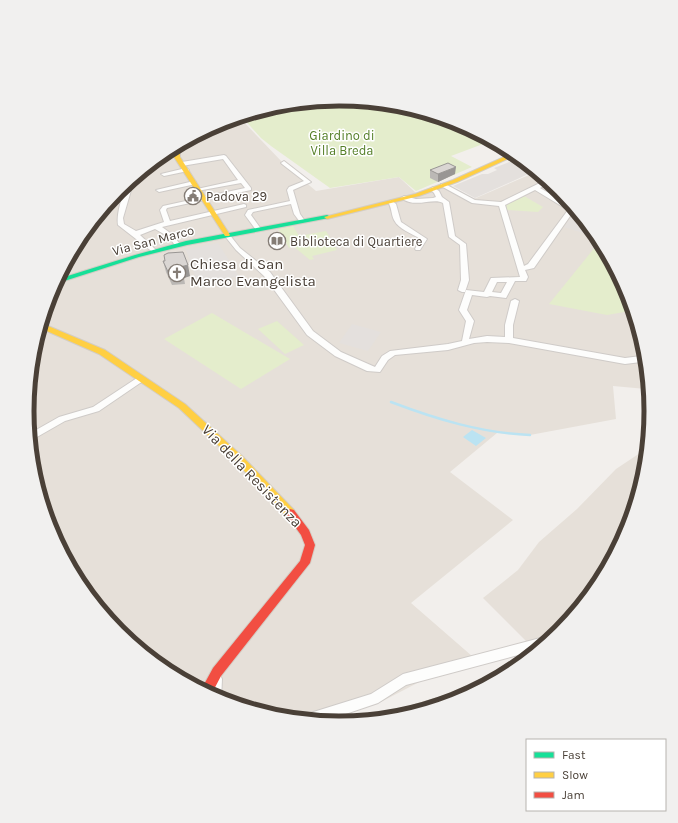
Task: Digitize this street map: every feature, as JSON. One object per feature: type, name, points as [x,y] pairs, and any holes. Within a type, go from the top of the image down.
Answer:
[{"type":"main road","points":[[180,152],[184,167],[227,235]]},
{"type":"main road","name":"Via San Marco","points":[[64,280],[154,251],[391,202],[433,189],[507,157]]},
{"type":"main road","name":"Via della Resistenza","points":[[46,327],[102,352],[182,406],[271,491],[304,529],[310,546],[305,563],[216,673],[209,687]]},
{"type":"street","points":[[164,174],[184,167],[224,157],[249,189],[163,208],[168,223]]},
{"type":"street","points":[[285,163],[308,182],[290,189],[293,202],[302,221]]},
{"type":"street","points":[[159,190],[242,181]]},
{"type":"street","points":[[443,185],[474,202],[502,204],[542,184]]},
{"type":"street","points":[[535,188],[562,203]]},
{"type":"street","points":[[433,189],[439,198],[446,202],[452,237],[463,244],[465,280],[462,290]]},
{"type":"street","points":[[127,192],[120,218],[121,225],[135,234],[154,251]]},
{"type":"street","name":"Via San Marco","points":[[404,198],[406,200],[416,201],[439,198]]},
{"type":"street","points":[[258,229],[248,215],[250,211],[293,202]]},
{"type":"street","points":[[391,202],[395,208],[397,219],[400,223],[424,239],[418,249]]},
{"type":"street","points":[[466,342],[465,339],[470,321],[463,310],[469,292],[487,296],[494,280],[523,279],[502,204]]},
{"type":"street","points":[[135,234],[156,226],[244,206]]},
{"type":"street","points":[[521,269],[531,266],[570,212]]},
{"type":"street","points":[[156,226],[171,236],[176,243]]},
{"type":"street","points":[[227,235],[238,249],[267,274],[300,322],[310,333],[338,354],[370,369],[377,370],[385,358],[389,355],[448,347],[466,342],[487,339],[510,340],[625,361],[639,358]]},
{"type":"street","points":[[488,293],[503,296],[512,280]]},
{"type":"street","points":[[510,340],[509,325],[515,302]]},
{"type":"street","points":[[35,435],[62,418],[96,409],[140,379]]},
{"type":"street","points":[[319,716],[374,698],[403,680],[534,646]]},
{"type":"street","points":[[216,673],[216,690]]},
{"type":"shaded area","points":[[244,122],[284,164],[316,191],[399,177],[417,194],[441,185],[469,201],[530,174],[555,196],[568,210],[593,242],[613,277],[628,313],[634,333],[643,389],[613,386],[616,419],[530,435],[497,433],[450,472],[513,520],[411,603],[480,663],[425,679],[377,704],[333,716],[299,714],[279,711],[241,700],[186,676],[138,641],[123,627],[97,597],[85,581],[65,546],[50,510],[44,490],[35,431],[35,392],[44,333],[50,313],[65,277],[85,242],[97,226],[123,196],[138,182],[187,147],[222,130]]},
{"type":"shaded area","points":[[512,161],[529,174],[475,198],[453,186],[482,174],[488,174],[497,170],[494,168]]},
{"type":"shaded area","points":[[572,215],[587,234],[564,227]]},
{"type":"shaded area","points":[[218,243],[239,276],[198,285],[186,250]]},
{"type":"shaded area","points":[[352,324],[381,332],[368,351],[339,343]]},
{"type":"shaded area","points":[[641,452],[634,490],[628,510],[613,546],[593,581],[568,613],[544,637],[527,642],[483,598],[518,570],[539,542],[577,509],[616,469]]},
{"type":"green space","name":"Giardino di Villa Breda","points":[[339,106],[399,112],[437,123],[485,143],[451,156],[472,167],[416,191],[399,177],[330,188],[261,138],[246,121],[279,112]]},
{"type":"green space","points":[[524,196],[543,207],[538,212],[507,210],[506,205]]},
{"type":"green space","points":[[293,226],[299,236],[326,231],[337,250],[312,256],[314,259],[310,260],[293,246],[289,248],[278,229]]},
{"type":"green space","points":[[596,246],[613,277],[627,311],[607,315],[549,304]]},
{"type":"green space","points":[[212,313],[290,359],[241,389],[164,339]]},
{"type":"green space","points":[[277,321],[304,345],[285,354],[258,329]]},
{"type":"water","points":[[472,430],[486,438],[476,446],[463,437]]},
{"type":"building","points":[[448,163],[456,167],[438,174],[430,170]]},
{"type":"building","points":[[183,252],[188,265],[180,267],[183,272],[169,274],[163,261],[165,261],[164,255],[168,253]]},
{"type":"waterway","points":[[391,402],[459,424],[512,434],[530,435]]},
{"type":"traffic: fast","points":[[64,279],[137,256],[186,243],[327,217]]},
{"type":"traffic: slow","points":[[177,153],[177,157],[227,235]]},
{"type":"traffic: slow","points":[[327,217],[417,195],[455,181],[507,157]]},
{"type":"traffic: slow","points":[[46,327],[102,352],[182,406],[240,460],[290,513]]},
{"type":"traffic: jam","points":[[209,687],[217,672],[305,563],[310,545],[305,533],[290,513]]},
{"type":"place","name":"Padova 29","points":[[193,196]]},
{"type":"place","name":"Biblioteca di Quartiere","points":[[277,241]]},
{"type":"place","name":"Chiesa di San Marco Evangelista","points":[[177,273]]}]
